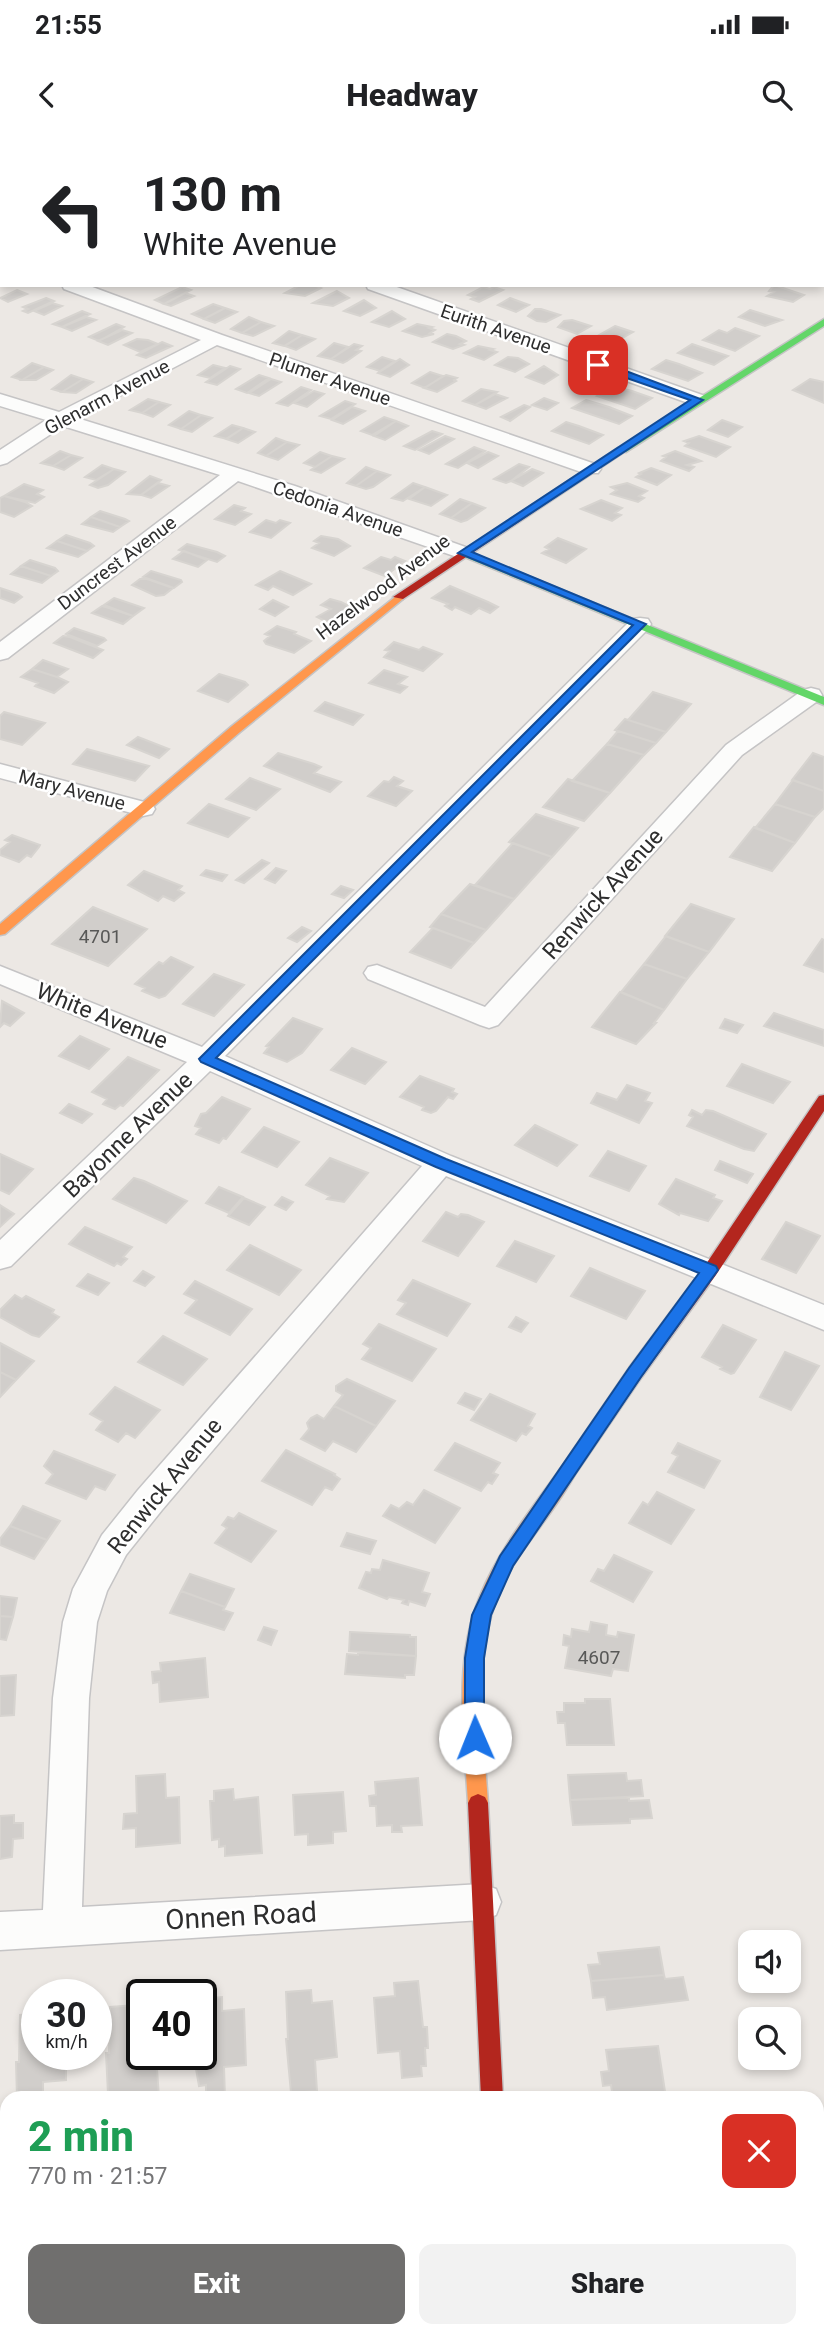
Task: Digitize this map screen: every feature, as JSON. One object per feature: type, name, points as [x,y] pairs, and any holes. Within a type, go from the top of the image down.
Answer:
[{"type":"street","name":"Plumer Avenue","points":[[75,287],[216,339],[592,468]]},
{"type":"street","name":"Eurith Avenue","points":[[380,287],[698,400]]},
{"type":"street","name":"Hazelwood Avenue","points":[[0,931],[143,809],[430,573],[824,322]]},
{"type":"street","name":"Glenarm Avenue","points":[[0,459],[59,420],[216,339]]},
{"type":"street","name":"Cedonia Avenue","points":[[0,400],[300,494],[464,553],[818,698]]},
{"type":"street","name":"Duncrest Avenue","points":[[0,653],[234,474]]},
{"type":"street","name":"Bayonne Avenue","points":[[0,1258],[206,1059],[640,624]]},
{"type":"street","name":"Renwick Avenue","points":[[377,973],[489,1019],[734,750],[767,724],[818,698]]},
{"type":"street","name":"Mary Avenue","points":[[0,771],[143,809]]},
{"type":"street","name":"White Avenue","points":[[0,974],[206,1059],[441,1163],[824,1318]]},
{"type":"street","points":[[492,2091],[474,1715],[475,1658],[482,1615],[506,1562],[635,1373],[710,1270],[824,1100]]},
{"type":"street","name":"Renwick Avenue","points":[[62,1927],[71,1698],[80,1622],[90,1589],[114,1545],[150,1500],[441,1163]]},
{"type":"street","name":"Onnen Road","points":[[0,1930],[482,1902]]},
{"type":"building","points":[[182,287],[191,290],[164,304],[155,300]]},
{"type":"building","points":[[296,287],[321,288],[305,296],[285,293]]},
{"type":"building","points":[[483,287],[503,290],[479,302],[468,295]]},
{"type":"building","points":[[772,287],[780,287],[804,295],[793,302],[767,296],[774,292],[769,291]]},
{"type":"building","points":[[17,290],[27,294],[8,302],[0,298]]},
{"type":"building","points":[[337,291],[349,298],[333,306],[313,303]]},
{"type":"building","points":[[185,293],[194,296],[171,306],[164,304]]},
{"type":"building","points":[[46,298],[54,301],[28,313],[23,311],[28,309],[23,307]]},
{"type":"building","points":[[510,298],[529,305],[516,312],[498,305]]},
{"type":"building","points":[[364,300],[376,308],[360,316],[344,311]]},
{"type":"building","points":[[52,303],[62,306],[44,315],[34,311]]},
{"type":"building","points":[[213,304],[225,308],[204,319],[192,314]]},
{"type":"building","points":[[225,308],[237,312],[215,323],[204,319]]},
{"type":"building","points":[[535,309],[560,315],[546,322],[537,321],[528,316]]},
{"type":"building","points":[[750,310],[782,320],[765,326],[739,317]]},
{"type":"building","points":[[82,311],[90,314],[62,327],[53,324]]},
{"type":"building","points":[[392,311],[405,319],[389,327],[372,322]]},
{"type":"building","points":[[86,317],[96,320],[72,331],[62,327]]},
{"type":"building","points":[[249,317],[261,322],[242,333],[231,329]]},
{"type":"building","points":[[572,320],[591,326],[577,334],[558,327],[564,321]]},
{"type":"building","points":[[261,322],[274,326],[253,336],[242,333]]},
{"type":"building","points":[[116,324],[124,327],[99,341],[89,337]]},
{"type":"building","points":[[417,324],[432,327],[429,328],[435,330],[430,333],[434,334],[422,337],[403,331]]},
{"type":"building","points":[[615,326],[633,332],[610,345],[592,339]]},
{"type":"building","points":[[735,328],[759,336],[735,351],[703,340],[719,330],[727,333]]},
{"type":"building","points":[[122,330],[132,333],[108,345],[98,341]]},
{"type":"building","points":[[289,331],[302,335],[284,346],[273,343]]},
{"type":"building","points":[[447,334],[466,341],[460,344],[464,345],[453,349],[433,342]]},
{"type":"building","points":[[302,335],[315,339],[296,350],[285,346]]},
{"type":"building","points":[[137,339],[158,344],[140,352],[124,345]]},
{"type":"building","points":[[162,342],[172,346],[146,358],[137,355]]},
{"type":"building","points":[[334,343],[348,347],[331,359],[318,356]]},
{"type":"building","points":[[354,344],[362,346],[356,350],[361,351],[347,361],[343,363],[331,359]]},
{"type":"building","points":[[692,344],[728,356],[714,365],[678,353]]},
{"type":"building","points":[[478,346],[497,352],[484,360],[464,353]]},
{"type":"building","points":[[382,357],[395,361],[380,371],[367,367]]},
{"type":"building","points":[[508,357],[518,358],[529,364],[515,372],[495,365]]},
{"type":"building","points":[[400,359],[409,365],[390,377],[378,373]]},
{"type":"building","points":[[666,360],[702,373],[688,381],[652,369]]},
{"type":"building","points":[[32,363],[44,367],[22,380],[12,377]]},
{"type":"building","points":[[213,365],[225,368],[210,378],[198,375]]},
{"type":"building","points":[[230,366],[240,369],[217,385],[206,382]]},
{"type":"building","points":[[544,366],[558,375],[544,384],[526,377]]},
{"type":"building","points":[[44,367],[53,370],[36,380],[22,380]]},
{"type":"building","points":[[430,372],[443,376],[425,388],[412,383]]},
{"type":"building","points":[[71,375],[83,379],[62,392],[52,389]]},
{"type":"building","points":[[259,375],[269,378],[247,393],[236,389]]},
{"type":"building","points":[[446,375],[457,378],[454,380],[456,381],[437,392],[424,388]]},
{"type":"building","points":[[83,379],[93,382],[76,393],[62,392]]},
{"type":"building","points":[[271,379],[281,382],[259,396],[249,393]]},
{"type":"building","points":[[810,379],[824,382],[824,403],[793,390]]},
{"type":"building","points":[[613,386],[652,398],[635,409],[597,396]]},
{"type":"building","points":[[301,387],[311,390],[288,406],[277,403]]},
{"type":"building","points":[[481,389],[497,392],[475,405],[463,401]]},
{"type":"building","points":[[314,391],[324,394],[307,407],[294,403]]},
{"type":"building","points":[[495,394],[507,398],[486,409],[475,405]]},
{"type":"building","points":[[544,398],[558,403],[547,410],[532,405]]},
{"type":"building","points":[[148,399],[159,402],[142,413],[130,410]]},
{"type":"building","points":[[586,400],[632,416],[619,424],[572,408]]},
{"type":"building","points":[[345,401],[355,404],[331,419],[320,416]]},
{"type":"building","points":[[159,402],[170,405],[153,417],[142,413]]},
{"type":"building","points":[[524,405],[530,407],[510,421],[501,417]]},
{"type":"building","points":[[352,407],[365,411],[343,424],[332,420]]},
{"type":"building","points":[[189,411],[201,415],[181,429],[169,425]]},
{"type":"building","points":[[201,415],[212,418],[192,432],[181,429]]},
{"type":"building","points":[[384,417],[396,421],[372,435],[361,431]]},
{"type":"building","points":[[722,420],[742,427],[728,437],[708,430]]},
{"type":"building","points":[[396,421],[408,426],[385,440],[374,436]]},
{"type":"building","points":[[566,422],[603,435],[589,444],[552,431]]},
{"type":"building","points":[[232,425],[243,428],[227,439],[215,436]]},
{"type":"building","points":[[243,428],[255,432],[238,443],[226,439]]},
{"type":"building","points":[[432,431],[442,434],[415,450],[404,446]]},
{"type":"building","points":[[445,436],[454,439],[429,454],[419,450]]},
{"type":"building","points":[[699,436],[730,447],[716,457],[685,446],[689,443],[684,441]]},
{"type":"building","points":[[276,438],[287,442],[266,456],[258,453]]},
{"type":"building","points":[[287,442],[299,445],[278,460],[266,456]]},
{"type":"building","points":[[474,447],[485,451],[458,468],[446,464]]},
{"type":"building","points":[[60,451],[71,455],[53,466],[41,463]]},
{"type":"building","points":[[675,451],[701,461],[687,465],[694,467],[689,471],[661,461],[666,457],[663,456]]},
{"type":"building","points":[[320,452],[332,456],[315,467],[304,463]]},
{"type":"building","points":[[488,452],[498,456],[478,468],[467,463]]},
{"type":"building","points":[[71,455],[82,458],[64,470],[53,466]]},
{"type":"building","points":[[332,456],[344,459],[321,473],[311,470]]},
{"type":"building","points":[[519,464],[529,467],[511,481],[506,483],[494,479]]},
{"type":"building","points":[[102,465],[114,469],[96,480],[85,477]]},
{"type":"building","points":[[366,467],[377,471],[356,486],[347,483]]},
{"type":"building","points":[[651,468],[671,475],[657,485],[636,477]]},
{"type":"building","points":[[114,469],[125,472],[108,485],[98,488],[90,485]]},
{"type":"building","points":[[532,469],[543,473],[523,486],[511,481]]},
{"type":"building","points":[[377,471],[390,475],[373,487],[366,489],[356,486]]},
{"type":"building","points":[[150,476],[161,480],[141,495],[127,494]]},
{"type":"building","points":[[158,483],[169,486],[151,498],[141,495]]},
{"type":"building","points":[[413,483],[425,487],[403,501],[392,498]]},
{"type":"building","points":[[627,483],[647,491],[639,496],[644,498],[638,502],[611,494],[617,490],[611,487]]},
{"type":"building","points":[[24,484],[43,490],[37,494],[44,497],[35,503],[4,496]]},
{"type":"building","points":[[425,487],[447,495],[431,506],[409,499]]},
{"type":"building","points":[[4,496],[32,506],[14,517],[0,512],[0,498]]},
{"type":"building","points":[[460,499],[472,503],[451,518],[440,514]]},
{"type":"building","points":[[601,500],[622,508],[615,513],[621,515],[612,521],[581,509]]},
{"type":"building","points":[[472,503],[485,508],[461,522],[451,518]]},
{"type":"building","points":[[234,505],[245,508],[241,511],[251,514],[235,525],[215,519]]},
{"type":"building","points":[[100,511],[129,521],[120,527],[91,517]]},
{"type":"building","points":[[91,517],[120,527],[113,532],[82,524]]},
{"type":"building","points":[[266,520],[290,523],[271,538],[250,532]]},
{"type":"building","points":[[66,535],[94,546],[87,551],[57,541]]},
{"type":"building","points":[[321,536],[338,539],[350,546],[334,556],[312,548],[319,543],[314,541]]},
{"type":"building","points":[[558,538],[586,549],[566,563],[542,553],[549,549],[545,547]]},
{"type":"building","points":[[57,541],[87,551],[78,557],[47,548]]},
{"type":"building","points":[[187,544],[225,556],[217,562],[179,550]]},
{"type":"building","points":[[184,551],[207,560],[198,567],[173,559]]},
{"type":"building","points":[[381,557],[391,560],[395,557],[405,561],[385,576],[364,568]]},
{"type":"building","points":[[30,560],[58,571],[51,576],[21,566]]},
{"type":"building","points":[[21,566],[51,576],[42,583],[11,574]]},
{"type":"building","points":[[151,571],[182,582],[174,588],[143,577]]},
{"type":"building","points":[[280,571],[311,584],[293,595],[273,586],[268,590],[256,585]]},
{"type":"building","points":[[140,579],[173,588],[164,595],[156,596],[132,585]]},
{"type":"building","points":[[450,586],[498,607],[490,613],[479,608],[471,614],[455,607],[452,610],[445,606],[448,604],[432,598]]},
{"type":"building","points":[[0,588],[22,597],[14,603],[0,598]]},
{"type":"building","points":[[114,598],[144,608],[133,616],[104,605]]},
{"type":"building","points":[[330,599],[355,609],[331,624],[317,617],[331,609],[321,605]]},
{"type":"building","points":[[273,600],[288,607],[275,616],[260,609]]},
{"type":"building","points":[[102,606],[133,616],[123,624],[92,613]]},
{"type":"building","points":[[277,626],[296,632],[294,634],[311,641],[294,653],[266,644],[264,641],[270,636],[265,634]]},
{"type":"building","points":[[74,628],[106,640],[97,646],[66,634]]},
{"type":"building","points":[[63,636],[103,650],[93,658],[54,643]]},
{"type":"building","points":[[394,642],[419,650],[423,647],[442,654],[423,671],[384,657],[390,651],[385,650]]},
{"type":"building","points":[[43,660],[68,669],[57,677],[32,669]]},
{"type":"building","points":[[32,669],[68,682],[54,693],[21,677]]},
{"type":"building","points":[[384,670],[407,677],[398,684],[407,687],[400,693],[369,683]]},
{"type":"building","points":[[219,674],[248,685],[228,702],[198,691]]},
{"type":"building","points":[[653,692],[691,704],[666,732],[628,720]]},
{"type":"building","points":[[325,702],[363,715],[353,725],[315,711]]},
{"type":"building","points":[[4,712],[45,723],[22,745],[0,739],[0,716]]},
{"type":"building","points":[[625,719],[666,732],[656,743],[615,730]]},
{"type":"building","points":[[618,731],[656,743],[644,755],[607,744]]},
{"type":"building","points":[[138,737],[169,749],[159,758],[127,745]]},
{"type":"building","points":[[607,744],[644,755],[610,793],[572,781]]},
{"type":"building","points":[[87,749],[149,766],[135,781],[73,764]]},
{"type":"building","points":[[278,753],[321,767],[314,773],[341,782],[330,792],[264,766]]},
{"type":"building","points":[[813,753],[824,757],[824,791],[792,780]]},
{"type":"building","points":[[394,777],[403,781],[397,786],[412,791],[396,806],[368,796],[384,781],[389,782]]},
{"type":"building","points":[[250,778],[280,789],[256,810],[226,799]]},
{"type":"building","points":[[568,779],[610,793],[584,821],[543,807]]},
{"type":"building","points":[[793,780],[824,791],[824,808],[815,817],[775,804]]},
{"type":"building","points":[[209,804],[249,818],[228,837],[188,823]]},
{"type":"building","points":[[775,804],[815,817],[795,843],[755,828]]},
{"type":"building","points":[[536,814],[578,828],[552,857],[509,842]]},
{"type":"building","points":[[754,827],[795,843],[772,871],[730,857]]},
{"type":"building","points":[[12,835],[40,845],[31,857],[27,855],[19,862],[0,855],[0,850],[10,842],[5,840]]},
{"type":"building","points":[[513,843],[552,857],[514,899],[475,885]]},
{"type":"building","points":[[262,860],[269,863],[244,883],[236,880]]},
{"type":"building","points":[[276,868],[286,871],[275,883],[265,879]]},
{"type":"building","points":[[206,870],[227,875],[222,881],[201,875]]},
{"type":"building","points":[[144,871],[182,886],[178,890],[184,893],[174,901],[163,896],[158,901],[128,885]]},
{"type":"building","points":[[470,884],[514,899],[486,930],[441,914]]},
{"type":"building","points":[[341,886],[353,890],[344,898],[332,894]]},
{"type":"building","points":[[691,904],[734,919],[709,952],[665,936]]},
{"type":"building","points":[[93,907],[147,929],[108,966],[52,944]]},
{"type":"building","points":[[441,914],[486,930],[474,943],[430,927]]},
{"type":"building","points":[[302,927],[311,931],[297,942],[288,938]]},
{"type":"building","points":[[433,928],[474,943],[451,968],[410,952]]},
{"type":"building","points":[[666,936],[709,952],[687,979],[644,964]]},
{"type":"building","points":[[822,939],[824,940],[824,972],[804,965]]},
{"type":"building","points":[[171,957],[193,967],[165,996],[159,998],[142,991],[145,988],[135,984],[159,962],[163,964]]},
{"type":"building","points":[[644,964],[687,979],[664,1010],[621,992]]},
{"type":"building","points":[[214,974],[244,985],[214,1016],[183,1004]]},
{"type":"building","points":[[620,992],[664,1010],[636,1044],[592,1027]]},
{"type":"building","points":[[2,1001],[24,1013],[10,1026],[4,1023],[0,1027]]},
{"type":"building","points":[[774,1013],[824,1030],[824,1046],[764,1026]]},
{"type":"building","points":[[293,1018],[322,1029],[302,1053],[287,1062],[264,1053],[269,1047],[266,1046]]},
{"type":"building","points":[[725,1019],[743,1025],[737,1033],[720,1028]]},
{"type":"building","points":[[80,1036],[109,1049],[89,1069],[59,1056]]},
{"type":"building","points":[[352,1048],[386,1062],[365,1084],[331,1070]]},
{"type":"building","points":[[128,1057],[159,1070],[123,1106],[115,1109],[103,1104],[107,1099],[92,1092]]},
{"type":"building","points":[[742,1064],[790,1082],[773,1103],[727,1086]]},
{"type":"building","points":[[420,1076],[454,1089],[452,1092],[457,1094],[453,1099],[448,1097],[436,1111],[431,1113],[422,1110],[424,1107],[400,1097]]},
{"type":"building","points":[[627,1085],[650,1093],[645,1101],[652,1103],[639,1123],[591,1103],[597,1093],[617,1100]]},
{"type":"building","points":[[222,1097],[250,1109],[226,1139],[223,1138],[219,1143],[196,1134],[201,1128],[195,1126],[201,1114],[206,1113]]},
{"type":"building","points":[[69,1104],[92,1114],[82,1123],[60,1113]]},
{"type":"building","points":[[692,1110],[702,1115],[706,1110],[713,1111],[766,1134],[754,1151],[744,1149],[687,1126],[693,1117],[689,1115]]},
{"type":"building","points":[[535,1125],[577,1145],[557,1166],[515,1145]]},
{"type":"building","points":[[264,1127],[299,1142],[277,1167],[242,1152]]},
{"type":"building","points":[[608,1151],[646,1166],[629,1191],[590,1176]]},
{"type":"building","points":[[0,1154],[33,1169],[9,1194],[0,1190]]},
{"type":"building","points":[[330,1158],[368,1173],[344,1202],[327,1199],[330,1196],[306,1185]]},
{"type":"building","points":[[720,1161],[753,1174],[747,1183],[715,1170]]},
{"type":"building","points":[[134,1178],[187,1201],[166,1223],[113,1199]]},
{"type":"building","points":[[676,1179],[715,1195],[713,1198],[722,1201],[708,1221],[680,1213],[679,1215],[659,1204]]},
{"type":"building","points":[[219,1187],[243,1197],[229,1213],[206,1203]]},
{"type":"building","points":[[282,1197],[293,1202],[286,1210],[275,1205]]},
{"type":"building","points":[[244,1198],[265,1207],[249,1225],[228,1216]]},
{"type":"building","points":[[0,1205],[14,1214],[0,1227]]},
{"type":"building","points":[[446,1212],[458,1217],[461,1214],[468,1215],[484,1222],[458,1256],[423,1241]]},
{"type":"building","points":[[786,1222],[820,1236],[796,1273],[762,1259]]},
{"type":"building","points":[[85,1227],[132,1247],[123,1257],[127,1259],[121,1265],[117,1263],[114,1266],[69,1244]]},
{"type":"building","points":[[515,1241],[554,1256],[536,1282],[497,1266]]},
{"type":"building","points":[[250,1245],[301,1270],[279,1295],[227,1270]]},
{"type":"building","points":[[590,1268],[645,1291],[626,1319],[571,1296]]},
{"type":"building","points":[[143,1271],[154,1277],[145,1286],[134,1281]]},
{"type":"building","points":[[88,1274],[109,1283],[98,1295],[77,1286]]},
{"type":"building","points":[[413,1280],[470,1304],[447,1336],[397,1314],[406,1303],[398,1300]]},
{"type":"building","points":[[195,1281],[252,1309],[230,1335],[185,1313],[197,1300],[184,1294]]},
{"type":"building","points":[[15,1295],[22,1299],[26,1296],[54,1310],[52,1313],[59,1317],[39,1337],[32,1335],[0,1317],[0,1310]]},
{"type":"building","points":[[516,1317],[528,1323],[521,1332],[509,1327]]},
{"type":"building","points":[[379,1324],[436,1349],[412,1381],[362,1359],[371,1348],[363,1344]]},
{"type":"building","points":[[723,1325],[756,1340],[731,1374],[702,1357]]},
{"type":"building","points":[[163,1336],[207,1359],[183,1385],[138,1362]]},
{"type":"building","points":[[0,1343],[34,1361],[16,1380],[0,1372]]},
{"type":"building","points":[[785,1352],[819,1366],[791,1410],[760,1397]]},
{"type":"building","points":[[0,1372],[16,1380],[0,1397]]},
{"type":"building","points":[[347,1379],[395,1401],[376,1426],[334,1406],[343,1395],[336,1391],[336,1386]]},
{"type":"building","points":[[115,1387],[160,1410],[135,1438],[126,1433],[118,1442],[96,1430],[103,1421],[90,1414]]},
{"type":"building","points":[[465,1393],[481,1399],[474,1410],[458,1403]]},
{"type":"building","points":[[490,1394],[535,1414],[528,1426],[532,1428],[526,1435],[522,1433],[516,1441],[471,1420]]},
{"type":"building","points":[[334,1406],[376,1426],[356,1452],[333,1441],[325,1451],[301,1439],[309,1429],[307,1423],[311,1418],[317,1415],[324,1419]]},
{"type":"building","points":[[455,1443],[500,1463],[493,1473],[498,1475],[492,1484],[488,1482],[481,1491],[435,1470]]},
{"type":"building","points":[[678,1443],[720,1461],[704,1488],[668,1472],[678,1456],[672,1453]]},
{"type":"building","points":[[286,1450],[340,1479],[332,1490],[325,1487],[312,1505],[262,1481]]},
{"type":"building","points":[[54,1451],[115,1475],[105,1490],[95,1486],[86,1499],[46,1483],[53,1474],[44,1466]]},
{"type":"building","points":[[424,1490],[460,1508],[435,1543],[383,1516],[391,1505],[399,1509],[407,1502],[413,1505]]},
{"type":"building","points":[[657,1492],[694,1510],[671,1544],[629,1523],[643,1502],[648,1505]]},
{"type":"building","points":[[23,1506],[60,1521],[47,1540],[10,1526]]},
{"type":"building","points":[[239,1513],[276,1531],[251,1562],[215,1543],[227,1528],[222,1525],[228,1517],[234,1519]]},
{"type":"building","points":[[10,1526],[47,1540],[34,1559],[0,1545],[0,1539]]},
{"type":"building","points":[[347,1533],[376,1541],[370,1554],[341,1546]]},
{"type":"building","points":[[614,1555],[652,1572],[633,1602],[591,1581],[598,1569],[604,1571]]},
{"type":"building","points":[[383,1560],[429,1573],[422,1592],[430,1594],[425,1606],[409,1601],[408,1605],[402,1603],[404,1600],[389,1597],[387,1599],[359,1588],[366,1572],[371,1573],[372,1569],[380,1570]]},
{"type":"building","points":[[190,1574],[234,1589],[225,1607],[181,1591]]},
{"type":"building","points":[[181,1591],[225,1607],[223,1610],[233,1613],[224,1630],[170,1613]]},
{"type":"building","points":[[0,1596],[17,1598],[13,1617],[0,1616]]},
{"type":"building","points":[[0,1616],[13,1617],[6,1640],[0,1639]]},
{"type":"building","points":[[591,1622],[607,1625],[606,1635],[617,1637],[618,1632],[634,1635],[628,1671],[613,1669],[611,1676],[565,1668],[569,1646],[563,1645],[564,1635],[571,1637],[572,1629],[589,1632]]},
{"type":"building","points":[[264,1627],[277,1631],[271,1645],[258,1640]]},
{"type":"building","points":[[350,1632],[416,1637],[416,1656],[349,1651]]},
{"type":"building","points":[[347,1654],[416,1656],[414,1675],[405,1675],[405,1678],[345,1674]]},
{"type":"building","points":[[205,1658],[208,1697],[160,1702],[159,1682],[153,1683],[152,1672],[161,1671],[160,1663]]},
{"type":"building","points":[[16,1675],[14,1715],[0,1716],[0,1676]]},
{"type":"building","points":[[585,1699],[610,1699],[614,1745],[567,1745],[565,1723],[558,1723],[557,1712],[564,1712],[564,1703],[585,1703]]},
{"type":"building","points":[[626,1773],[627,1781],[641,1780],[643,1796],[570,1800],[568,1775]]},
{"type":"building","points":[[165,1774],[166,1798],[179,1797],[180,1843],[136,1847],[136,1828],[123,1829],[124,1814],[137,1813],[136,1776]]},
{"type":"building","points":[[418,1778],[422,1825],[401,1826],[402,1832],[392,1832],[392,1825],[377,1826],[376,1806],[370,1806],[369,1796],[376,1795],[375,1782]]},
{"type":"building","points":[[233,1789],[234,1800],[258,1797],[262,1853],[225,1856],[225,1846],[219,1847],[219,1839],[212,1840],[210,1801],[214,1801],[214,1791]]},
{"type":"building","points":[[343,1792],[346,1831],[333,1832],[333,1843],[308,1845],[308,1834],[295,1835],[293,1795]]},
{"type":"building","points":[[629,1798],[629,1801],[649,1800],[652,1818],[630,1819],[630,1823],[573,1825],[570,1800]]},
{"type":"building","points":[[14,1815],[14,1823],[23,1823],[23,1838],[13,1839],[12,1857],[0,1859],[0,1816]]},
{"type":"building","points":[[659,1947],[664,1975],[591,1981],[588,1965],[600,1964],[598,1953]]},
{"type":"building","points":[[664,1975],[665,1979],[683,1977],[688,2000],[607,2010],[605,1997],[593,1998],[591,1981]]},
{"type":"building","points":[[418,1981],[423,2027],[427,2027],[426,2066],[421,2066],[422,2076],[402,2078],[400,2051],[378,2053],[374,1998],[395,1996],[394,1983]]},
{"type":"building","points":[[311,1990],[312,2003],[332,2001],[337,2057],[315,2060],[317,2091],[291,2091],[286,2039],[286,1992]]},
{"type":"building","points":[[217,1997],[222,1997],[222,2011],[244,2009],[246,2065],[224,2067],[225,2091],[206,2091],[206,2085],[199,2086],[196,2070],[217,2070]]},
{"type":"building","points":[[126,2006],[126,2070],[157,2070],[159,2091],[108,2091],[107,2070],[112,2070],[112,2007]]},
{"type":"building","points":[[21,2015],[21,2070],[66,2070],[66,2080],[43,2082],[43,2091],[17,2091],[16,2062],[19,2062]]},
{"type":"building","points":[[658,2046],[665,2091],[612,2091],[611,2085],[603,2086],[601,2072],[609,2071],[606,2050]]},
{"type":"traffic: fast","points":[[622,450],[824,322]]},
{"type":"traffic: fast","points":[[464,553],[824,701]]},
{"type":"traffic: slow","points":[[0,931],[236,729],[399,597]]},
{"type":"traffic: slow","points":[[478,1803],[473,1685],[482,1616],[488,1597],[507,1560],[566,1474]]},
{"type":"traffic: jam","points":[[399,597],[622,450]]},
{"type":"traffic: jam","points":[[566,1474],[635,1373],[710,1271],[824,1100]]},
{"type":"traffic: jam","points":[[478,1803],[492,2091]]},
{"type":"route","points":[[475,1738],[475,1658],[482,1615],[506,1562],[635,1373],[710,1270],[441,1163],[206,1059],[640,624],[464,553],[698,400],[598,365]]}]
